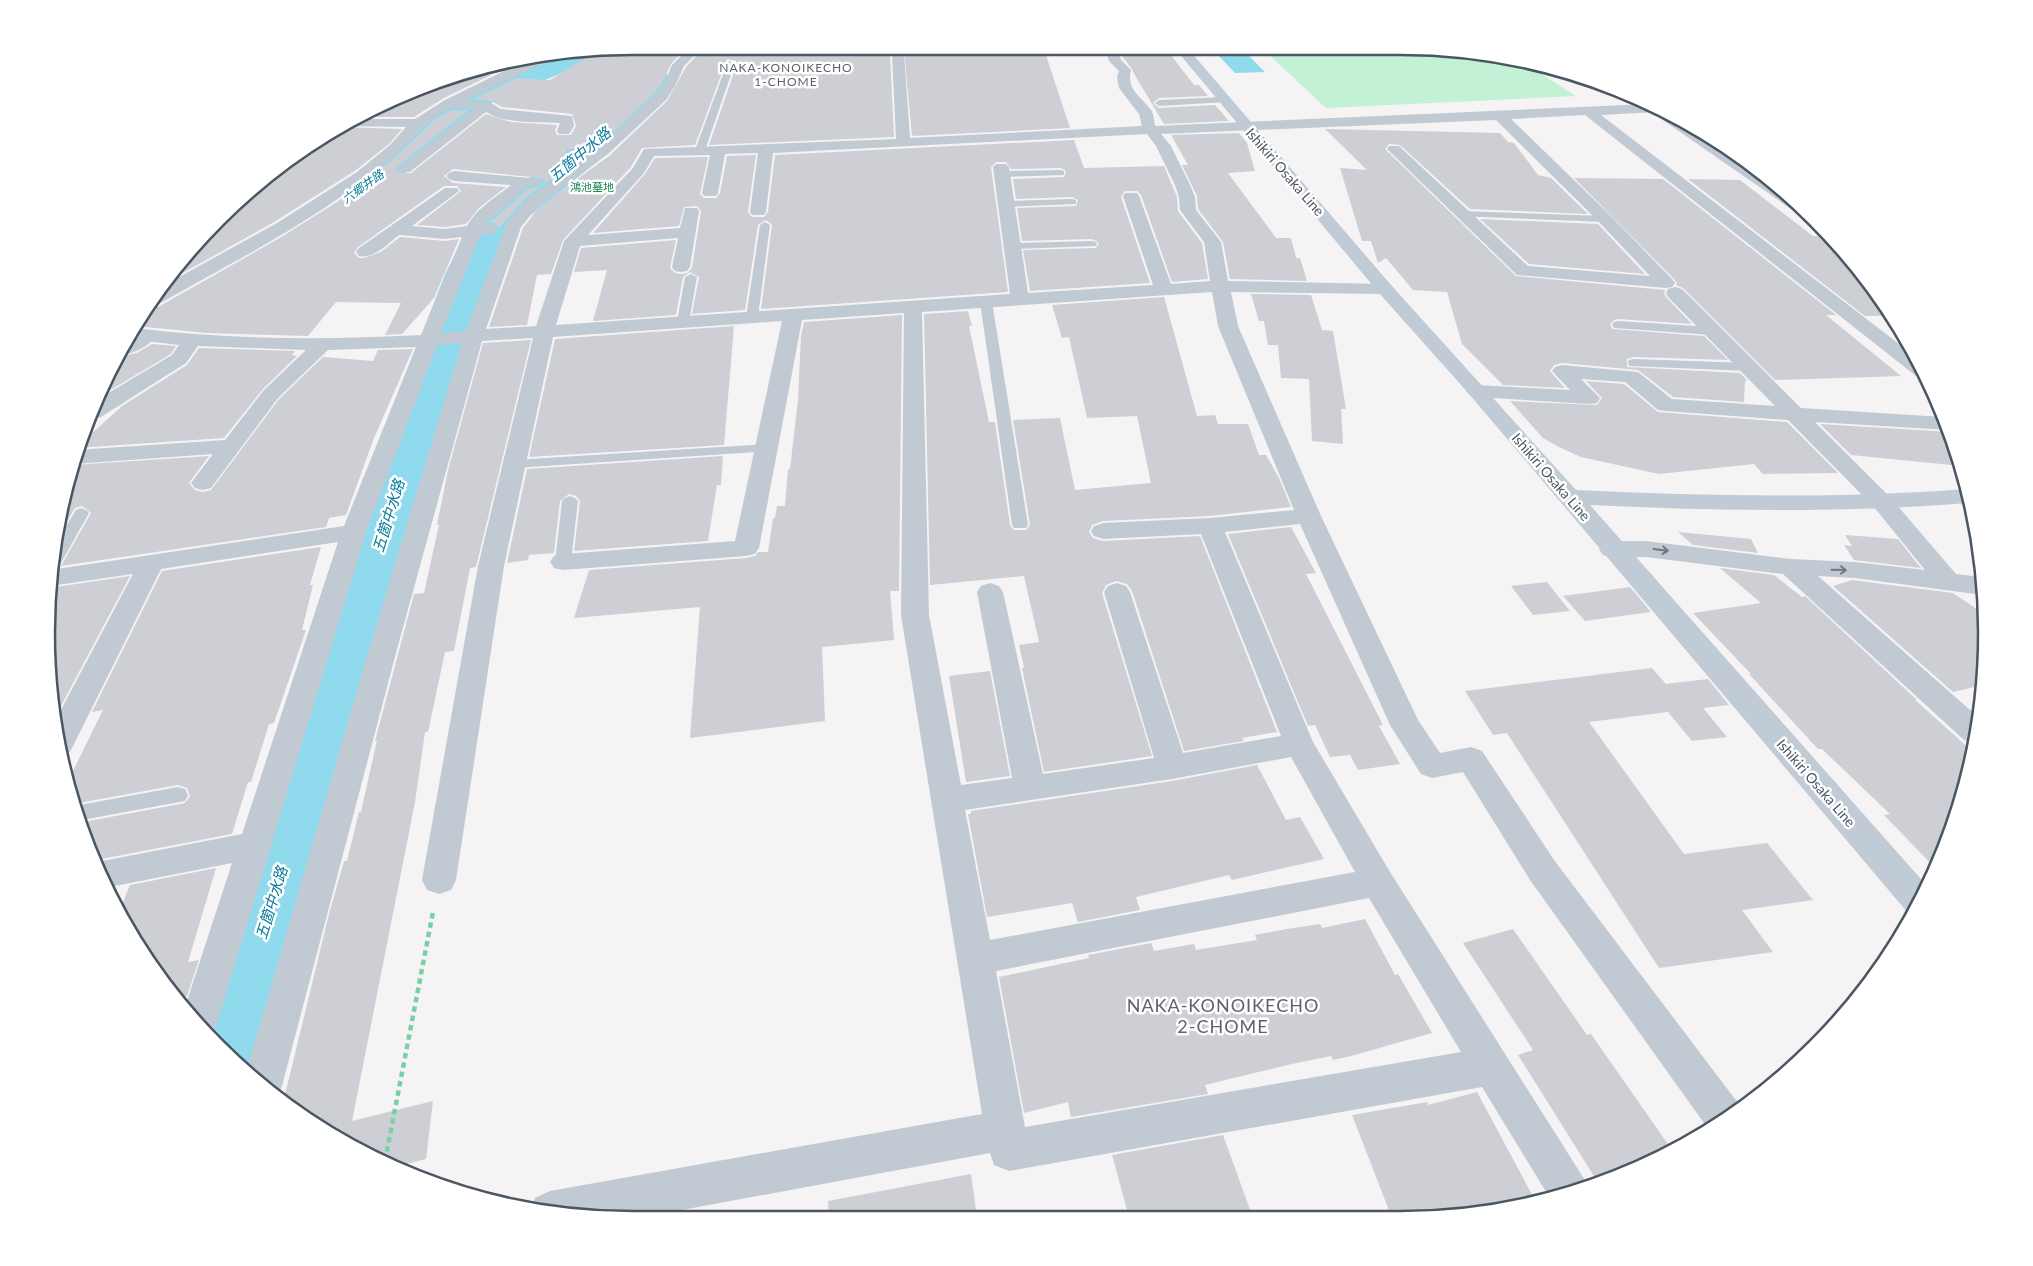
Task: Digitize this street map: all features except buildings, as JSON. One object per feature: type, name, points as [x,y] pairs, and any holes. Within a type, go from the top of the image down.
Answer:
[{"type":"main road","name":"Ishikiri Osaka Line","points":[[1186,55],[1385,289],[1477,392],[1915,896]]},
{"type":"main road","points":[[1569,498],[1716,504],[1882,502],[1961,496]]},
{"type":"street","points":[[264,1078],[382,653],[474,336],[513,226],[533,202],[558,183],[614,151],[661,97],[669,86],[678,65],[689,55]]},
{"type":"street","points":[[898,55],[903,143]]},
{"type":"street","points":[[1113,55],[1115,62],[1125,70],[1122,75],[1128,95],[1146,113],[1146,122],[1149,130],[1163,145],[1189,203],[1188,210],[1212,242],[1228,326],[1309,516],[1406,725],[1432,766],[1471,759],[1542,870],[1722,1114]]},
{"type":"street","points":[[166,292],[283,228],[362,175],[395,148],[418,123],[450,103],[534,64]]},
{"type":"street","points":[[489,74],[506,76]]},
{"type":"street","points":[[450,103],[486,106],[497,113],[525,117],[567,118],[567,126],[564,131]]},
{"type":"street","points":[[405,169],[486,106]]},
{"type":"street","points":[[614,151],[649,152],[903,143],[1149,130],[1642,109]]},
{"type":"street","points":[[1589,112],[1910,362]]},
{"type":"street","points":[[1394,149],[1523,271],[1666,283],[1605,219],[1500,116]]},
{"type":"street","points":[[361,123],[418,123]]},
{"type":"street","points":[[1696,136],[1759,180]]},
{"type":"street","points":[[762,219],[766,148]]},
{"type":"street","points":[[710,193],[718,150]]},
{"type":"street","points":[[440,880],[491,566],[544,332],[573,241],[639,170],[649,152]]},
{"type":"street","points":[[1002,171],[1020,299]]},
{"type":"street","points":[[365,252],[453,184],[525,181],[558,183]]},
{"type":"street","points":[[200,1017],[354,532],[465,248],[477,223],[525,181]]},
{"type":"street","points":[[1131,196],[1164,290]]},
{"type":"street","points":[[686,272],[687,232],[690,211]]},
{"type":"street","points":[[395,230],[445,234],[513,226]]},
{"type":"street","points":[[573,241],[687,232]]},
{"type":"street","points":[[139,335],[192,341],[322,345],[429,341],[474,336],[1219,286],[1385,289]]},
{"type":"street","points":[[1675,293],[1882,502],[1949,583]]},
{"type":"street","points":[[913,306],[915,615],[1009,1150],[1491,1066]]},
{"type":"street","points":[[563,562],[746,548],[794,315]]},
{"type":"street","points":[[101,407],[179,359],[192,341]]},
{"type":"street","points":[[203,483],[271,394],[322,345]]},
{"type":"street","points":[[1477,392],[1588,398],[1562,371],[1631,376],[1666,405],[1938,423]]},
{"type":"street","points":[[83,456],[231,446]]},
{"type":"street","points":[[1103,531],[1210,526],[1309,516]]},
{"type":"street","points":[[1210,526],[1299,744],[1378,882],[1566,1186]]},
{"type":"street","points":[[58,577],[354,532]]},
{"type":"street","points":[[1612,548],[1646,548],[1791,567],[1855,570],[1976,585]]},
{"type":"street","points":[[64,734],[152,563]]},
{"type":"street","points":[[1791,567],[1970,727]]},
{"type":"street","points":[[990,592],[1030,788]]},
{"type":"street","points":[[1117,592],[1172,767]]},
{"type":"street","points":[[948,800],[1172,767],[1299,744]]},
{"type":"street","points":[[108,873],[255,845]]},
{"type":"street","points":[[975,959],[1378,882]]},
{"type":"street","points":[[577,1208],[1005,1130]]},
{"type":"lane","points":[[700,150],[731,62]]},
{"type":"lane","points":[[1159,103],[1224,100]]},
{"type":"lane","points":[[568,153],[614,151]]},
{"type":"lane","points":[[1002,171],[1061,173]]},
{"type":"lane","points":[[1006,204],[1072,202]]},
{"type":"lane","points":[[1461,214],[1605,219]]},
{"type":"lane","points":[[752,317],[762,219]]},
{"type":"lane","points":[[1012,246],[1092,244]]},
{"type":"lane","points":[[683,322],[686,272]]},
{"type":"lane","points":[[986,302],[1020,525]]},
{"type":"lane","points":[[1618,325],[1712,331]]},
{"type":"lane","points":[[1634,363],[1748,367]]},
{"type":"lane","points":[[514,464],[766,448]]},
{"type":"lane","points":[[563,562],[570,501]]},
{"type":"lane","points":[[62,547],[81,513]]},
{"type":"lane","points":[[84,813],[178,795]]},
{"type":"path","points":[[386,1155],[440,880]]},
{"type":"green space","points":[[1269,55],[1400,55],[1438,56],[1475,60],[1538,72],[1576,96],[1326,108]]},
{"type":"water","points":[[1218,55],[1248,55],[1265,72],[1235,73]]},
{"type":"waterway","name":"六郷井路","points":[[389,168],[476,98],[568,59]]},
{"type":"waterway","name":"五箇中水路","points":[[229,1047],[435,364],[468,272],[476,254],[494,224],[585,153],[645,98],[655,80]]},
{"type":"district","name":"NAKA-KONOIKECHO 1-CHOME","points":[[786,75]]},
{"type":"district","name":"NAKA-KONOIKECHO 2-CHOME","points":[[1223,1016]]},
{"type":"park label","name":"鴻池墓地","points":[[592,187]]}]
